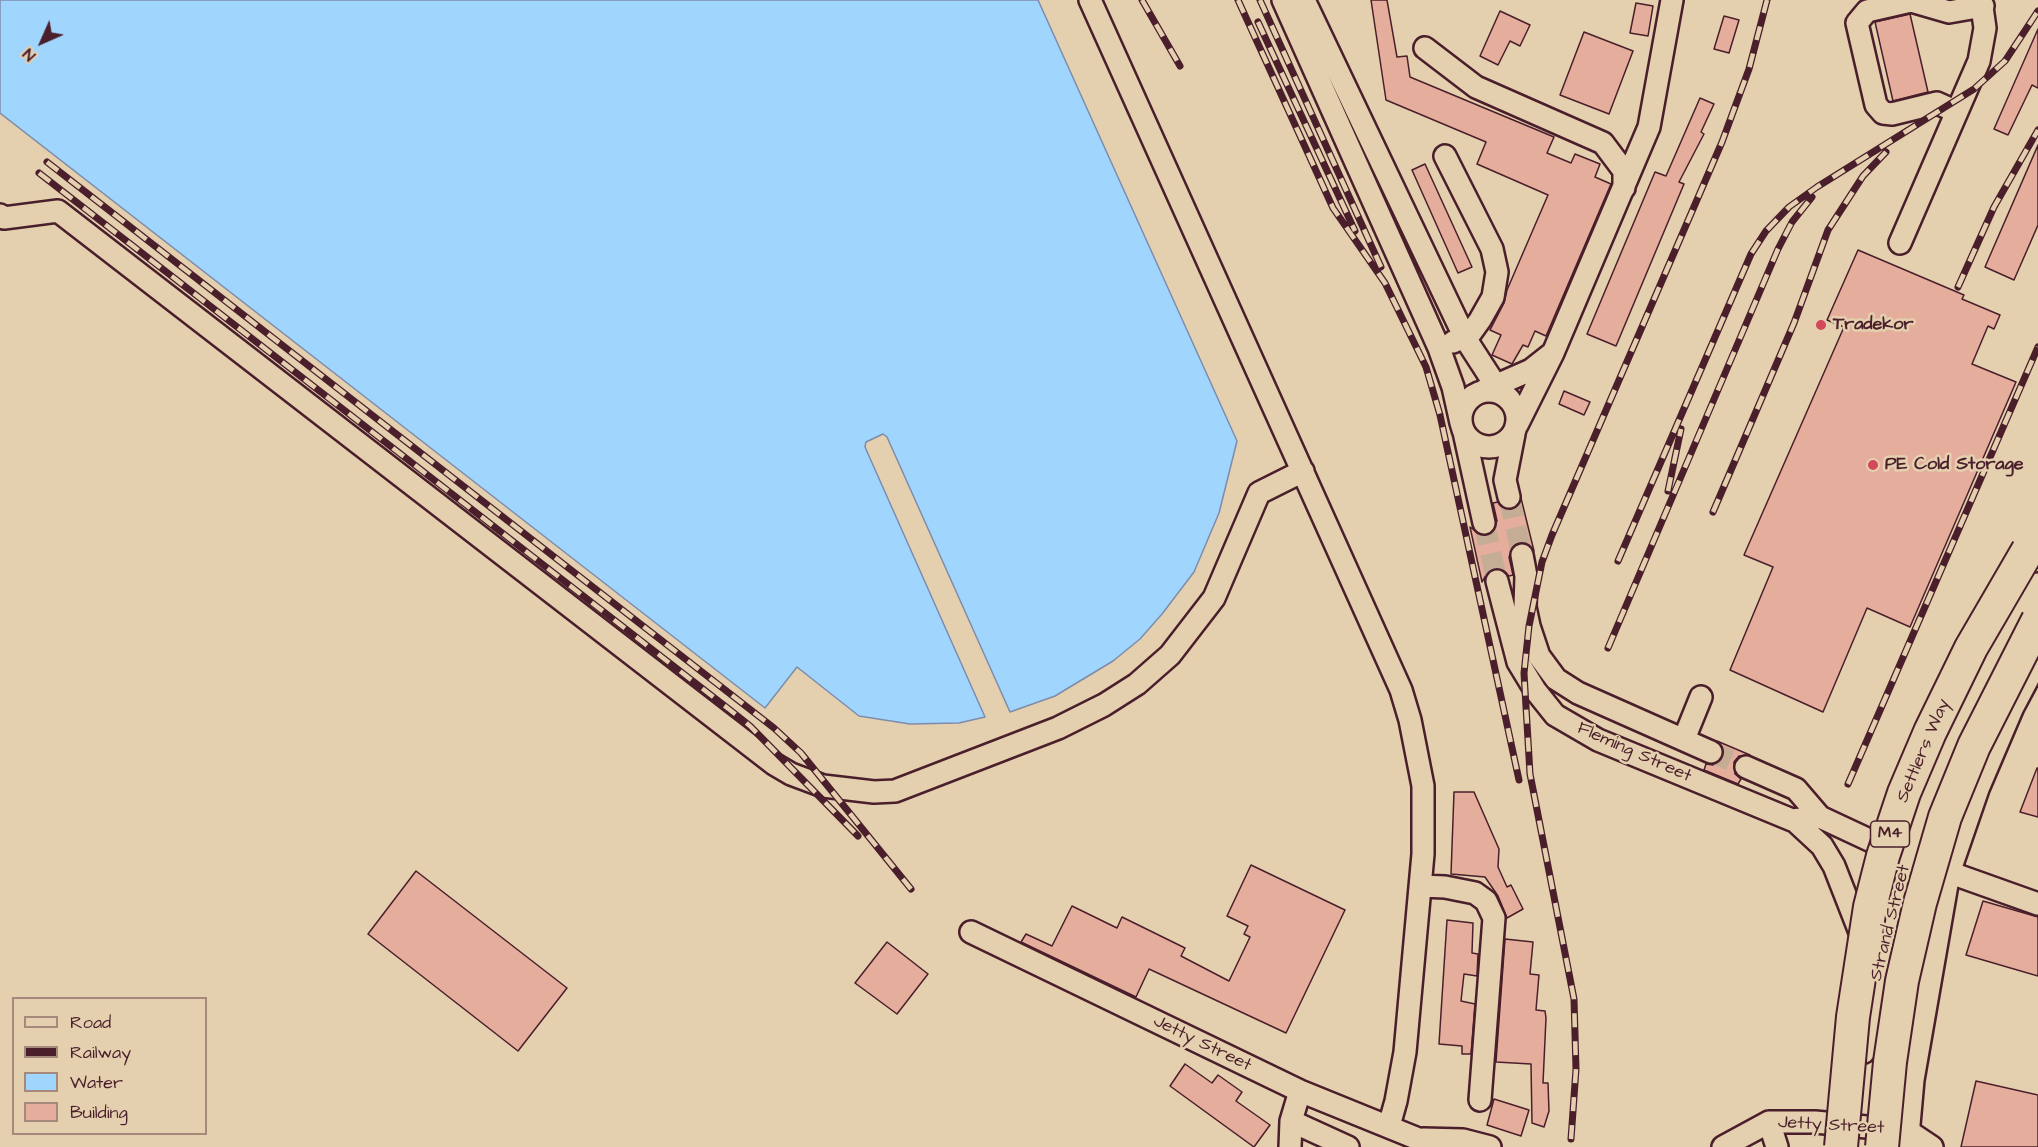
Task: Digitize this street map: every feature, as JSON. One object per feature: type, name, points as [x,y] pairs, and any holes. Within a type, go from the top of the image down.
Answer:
[{"type":"highway","name":"Settlers Way","points":[[1848,1136],[1853,1017],[1870,907],[1883,856],[1904,793],[1930,732],[1971,648],[2028,549]]},
{"type":"highway","name":"M4","points":[[1882,1147],[1890,1062],[1902,981],[1920,903],[1945,817],[1974,746],[2038,620]]},
{"type":"street","points":[[1090,0],[1401,690],[1410,720],[1423,786],[1425,815],[1421,886],[1405,1052],[1389,1126]]},
{"type":"street","points":[[1282,0],[1439,348],[1453,387],[1484,523]]},
{"type":"street","points":[[1304,0],[1465,338],[1495,394],[1515,408],[1516,429],[1505,480],[1509,497]]},
{"type":"street","points":[[1553,353],[1495,394],[1464,407],[1463,428],[1472,442],[1490,448],[1508,441],[1553,353],[1624,188],[1653,114],[1672,0]]},
{"type":"street","points":[[1900,243],[1957,112],[1979,61],[1984,42],[1982,3],[1949,12],[1911,1],[1867,11],[1857,24],[1876,105],[1883,113],[1892,114],[1937,103],[1957,112]]},
{"type":"street","points":[[1425,48],[1476,87],[1603,143],[1624,171],[1624,188]]},
{"type":"street","points":[[1439,348],[1465,338],[1475,328],[1493,297],[1497,272],[1492,249],[1445,156]]},
{"type":"street","points":[[0,215],[4,218],[58,211],[774,764],[791,774],[823,786],[874,792],[895,791],[1058,728],[1104,705],[1137,684],[1170,655],[1214,598],[1259,493],[1303,471]]},
{"type":"street","name":"Fleming Street","points":[[1522,555],[1526,617],[1539,656],[1550,673],[1578,693],[1711,752]]},
{"type":"street","name":"Fleming Street","points":[[1497,581],[1518,662],[1535,690],[1555,715],[1598,740],[1795,821]]},
{"type":"street","name":"Strand Street","points":[[1855,1147],[1848,1136],[1876,975],[1908,858],[1939,770],[2006,639],[2038,584]]},
{"type":"street","points":[[1932,1147],[1908,1139],[1913,1080],[1949,873],[1978,789],[2013,707],[2038,660]]},
{"type":"street","points":[[1684,739],[1701,698]]},
{"type":"street","points":[[1746,767],[1796,789],[1820,817],[1908,858],[2038,904]]},
{"type":"street","points":[[1795,821],[1820,817]]},
{"type":"street","points":[[1795,821],[1822,846],[1834,866],[1876,975]]},
{"type":"street","points":[[1421,886],[1445,887],[1475,893],[1486,901],[1494,918],[1480,1100]]},
{"type":"street","name":"Jetty Street","points":[[971,932],[1300,1091],[1430,1143],[1463,1140],[1490,1147]]},
{"type":"street","points":[[1300,1091],[1292,1137],[1348,1147]]},
{"type":"street","points":[[1769,1122],[1778,1147]]},
{"type":"street","name":"Jetty Street","points":[[1723,1147],[1769,1122],[1848,1136],[1908,1139]]},
{"type":"water","points":[[0,0],[1038,0],[1237,441],[1219,513],[1194,572],[1140,639],[1113,661],[1055,696],[1010,712],[887,437],[883,434],[866,442],[865,447],[985,717],[959,723],[910,724],[859,716],[797,667],[765,708],[0,113]]},
{"type":"building","points":[[1371,0],[1387,0],[1397,57],[1407,56],[1410,77],[1554,137],[1547,153],[1571,163],[1575,154],[1600,164],[1595,177],[1611,184],[1546,336],[1535,331],[1528,347],[1523,345],[1512,364],[1492,355],[1501,335],[1490,330],[1504,303],[1507,290],[1548,195],[1477,164],[1486,142],[1386,100]]},
{"type":"building","points":[[1636,3],[1653,6],[1648,36],[1630,33]]},
{"type":"building","points":[[1500,11],[1530,25],[1520,46],[1510,41],[1498,65],[1480,56]]},
{"type":"building","points":[[1910,14],[1928,92],[1893,101],[1875,22]]},
{"type":"building","points":[[1724,16],[1739,20],[1729,53],[1714,49]]},
{"type":"building","points":[[2038,29],[2038,88],[2032,85],[2008,135],[1994,129]]},
{"type":"building","points":[[1584,32],[1633,51],[1609,114],[1560,95]]},
{"type":"building","points":[[1700,98],[1714,104],[1701,132],[1704,134],[1679,182],[1684,184],[1616,346],[1587,334],[1655,172],[1666,176]]},
{"type":"building","points":[[2038,145],[2038,225],[2014,280],[1985,267]]},
{"type":"building","points":[[1425,164],[1472,267],[1458,273],[1412,170]]},
{"type":"building","points":[[1858,250],[1964,295],[1962,299],[2000,315],[1994,329],[1988,326],[1972,364],[2016,382],[1910,627],[1867,608],[1823,712],[1730,670],[1773,567],[1744,555],[1844,327],[1827,320]]},
{"type":"building","points":[[1564,391],[1590,402],[1584,415],[1559,404]]},
{"type":"building","points":[[1521,498],[1534,551],[1526,543],[1514,545],[1509,557],[1513,575],[1509,576],[1501,569],[1494,569],[1488,572],[1482,582],[1470,527],[1481,535],[1492,533],[1497,521],[1493,503],[1498,502],[1505,509],[1511,509],[1518,506]]},
{"type":"building","points":[[1717,741],[1750,755],[1739,756],[1734,762],[1735,774],[1741,779],[1738,784],[1704,770],[1706,764],[1713,765],[1722,758],[1724,750]]},
{"type":"building","points":[[2038,768],[2038,817],[2020,812]]},
{"type":"building","points":[[1454,792],[1474,792],[1499,849],[1498,867],[1507,887],[1511,885],[1523,909],[1507,918],[1498,896],[1485,877],[1451,874]]},
{"type":"building","points":[[1251,865],[1345,910],[1286,1033],[1149,969],[1136,997],[1021,942],[1026,934],[1052,946],[1072,906],[1117,928],[1122,917],[1185,948],[1181,956],[1229,981],[1250,937],[1244,934],[1248,926],[1227,916]]},
{"type":"building","points":[[416,871],[567,988],[518,1051],[368,934]]},
{"type":"building","points":[[1983,901],[2038,917],[2038,976],[1966,955]]},
{"type":"building","points":[[1447,920],[1473,923],[1472,953],[1478,954],[1477,976],[1464,974],[1461,1001],[1475,1004],[1471,1054],[1462,1054],[1462,1046],[1439,1044]]},
{"type":"building","points":[[1505,939],[1533,942],[1530,974],[1539,975],[1536,1010],[1545,1011],[1546,1018],[1543,1083],[1548,1083],[1549,1111],[1544,1127],[1532,1123],[1531,1064],[1496,1062]]},
{"type":"building","points":[[887,942],[928,974],[897,1014],[855,983]]},
{"type":"building","points":[[1185,1064],[1212,1083],[1218,1075],[1242,1092],[1236,1101],[1270,1125],[1254,1147],[1170,1086]]},
{"type":"building","points":[[1976,1081],[2038,1095],[2038,1147],[1961,1147]]},
{"type":"building","points":[[1494,1099],[1529,1110],[1521,1136],[1487,1125]]},
{"type":"tunnel","points":[[1509,497],[1522,555]]},
{"type":"tunnel","points":[[1484,523],[1497,581]]},
{"type":"tunnel","points":[[1711,752],[1746,767]]},
{"type":"railway","points":[[1142,0],[1180,66]]},
{"type":"railway","points":[[1238,0],[1333,208],[1385,283],[1426,367],[1440,415],[1519,780]]},
{"type":"railway","points":[[1260,0],[1381,267]]},
{"type":"railway","points":[[1571,1139],[1576,1069],[1574,999],[1530,774],[1524,673],[1529,626],[1542,562],[1552,535],[1722,142],[1749,69],[1767,0]]},
{"type":"railway","points":[[1618,561],[1751,254],[1766,231],[1789,207],[1817,187],[1974,89],[2005,61],[2038,11]]},
{"type":"railway","points":[[1258,22],[1355,231]]},
{"type":"railway","points":[[1958,287],[1994,207],[2038,130]]},
{"type":"railway","points":[[1713,512],[1794,323],[1828,230],[1863,176],[1886,152]]},
{"type":"railway","points":[[47,162],[774,728],[801,753],[911,889]]},
{"type":"railway","points":[[39,173],[750,726],[858,836]]},
{"type":"railway","points":[[1608,648],[1778,249],[1792,222],[1812,197]]},
{"type":"railway","points":[[1848,784],[2038,347]]},
{"type":"railway","points":[[1668,491],[1681,429]]},
{"type":"place","name":"Tradekor","points":[[1821,325]]},
{"type":"place","name":"PE Cold Storage","points":[[1873,465]]}]
